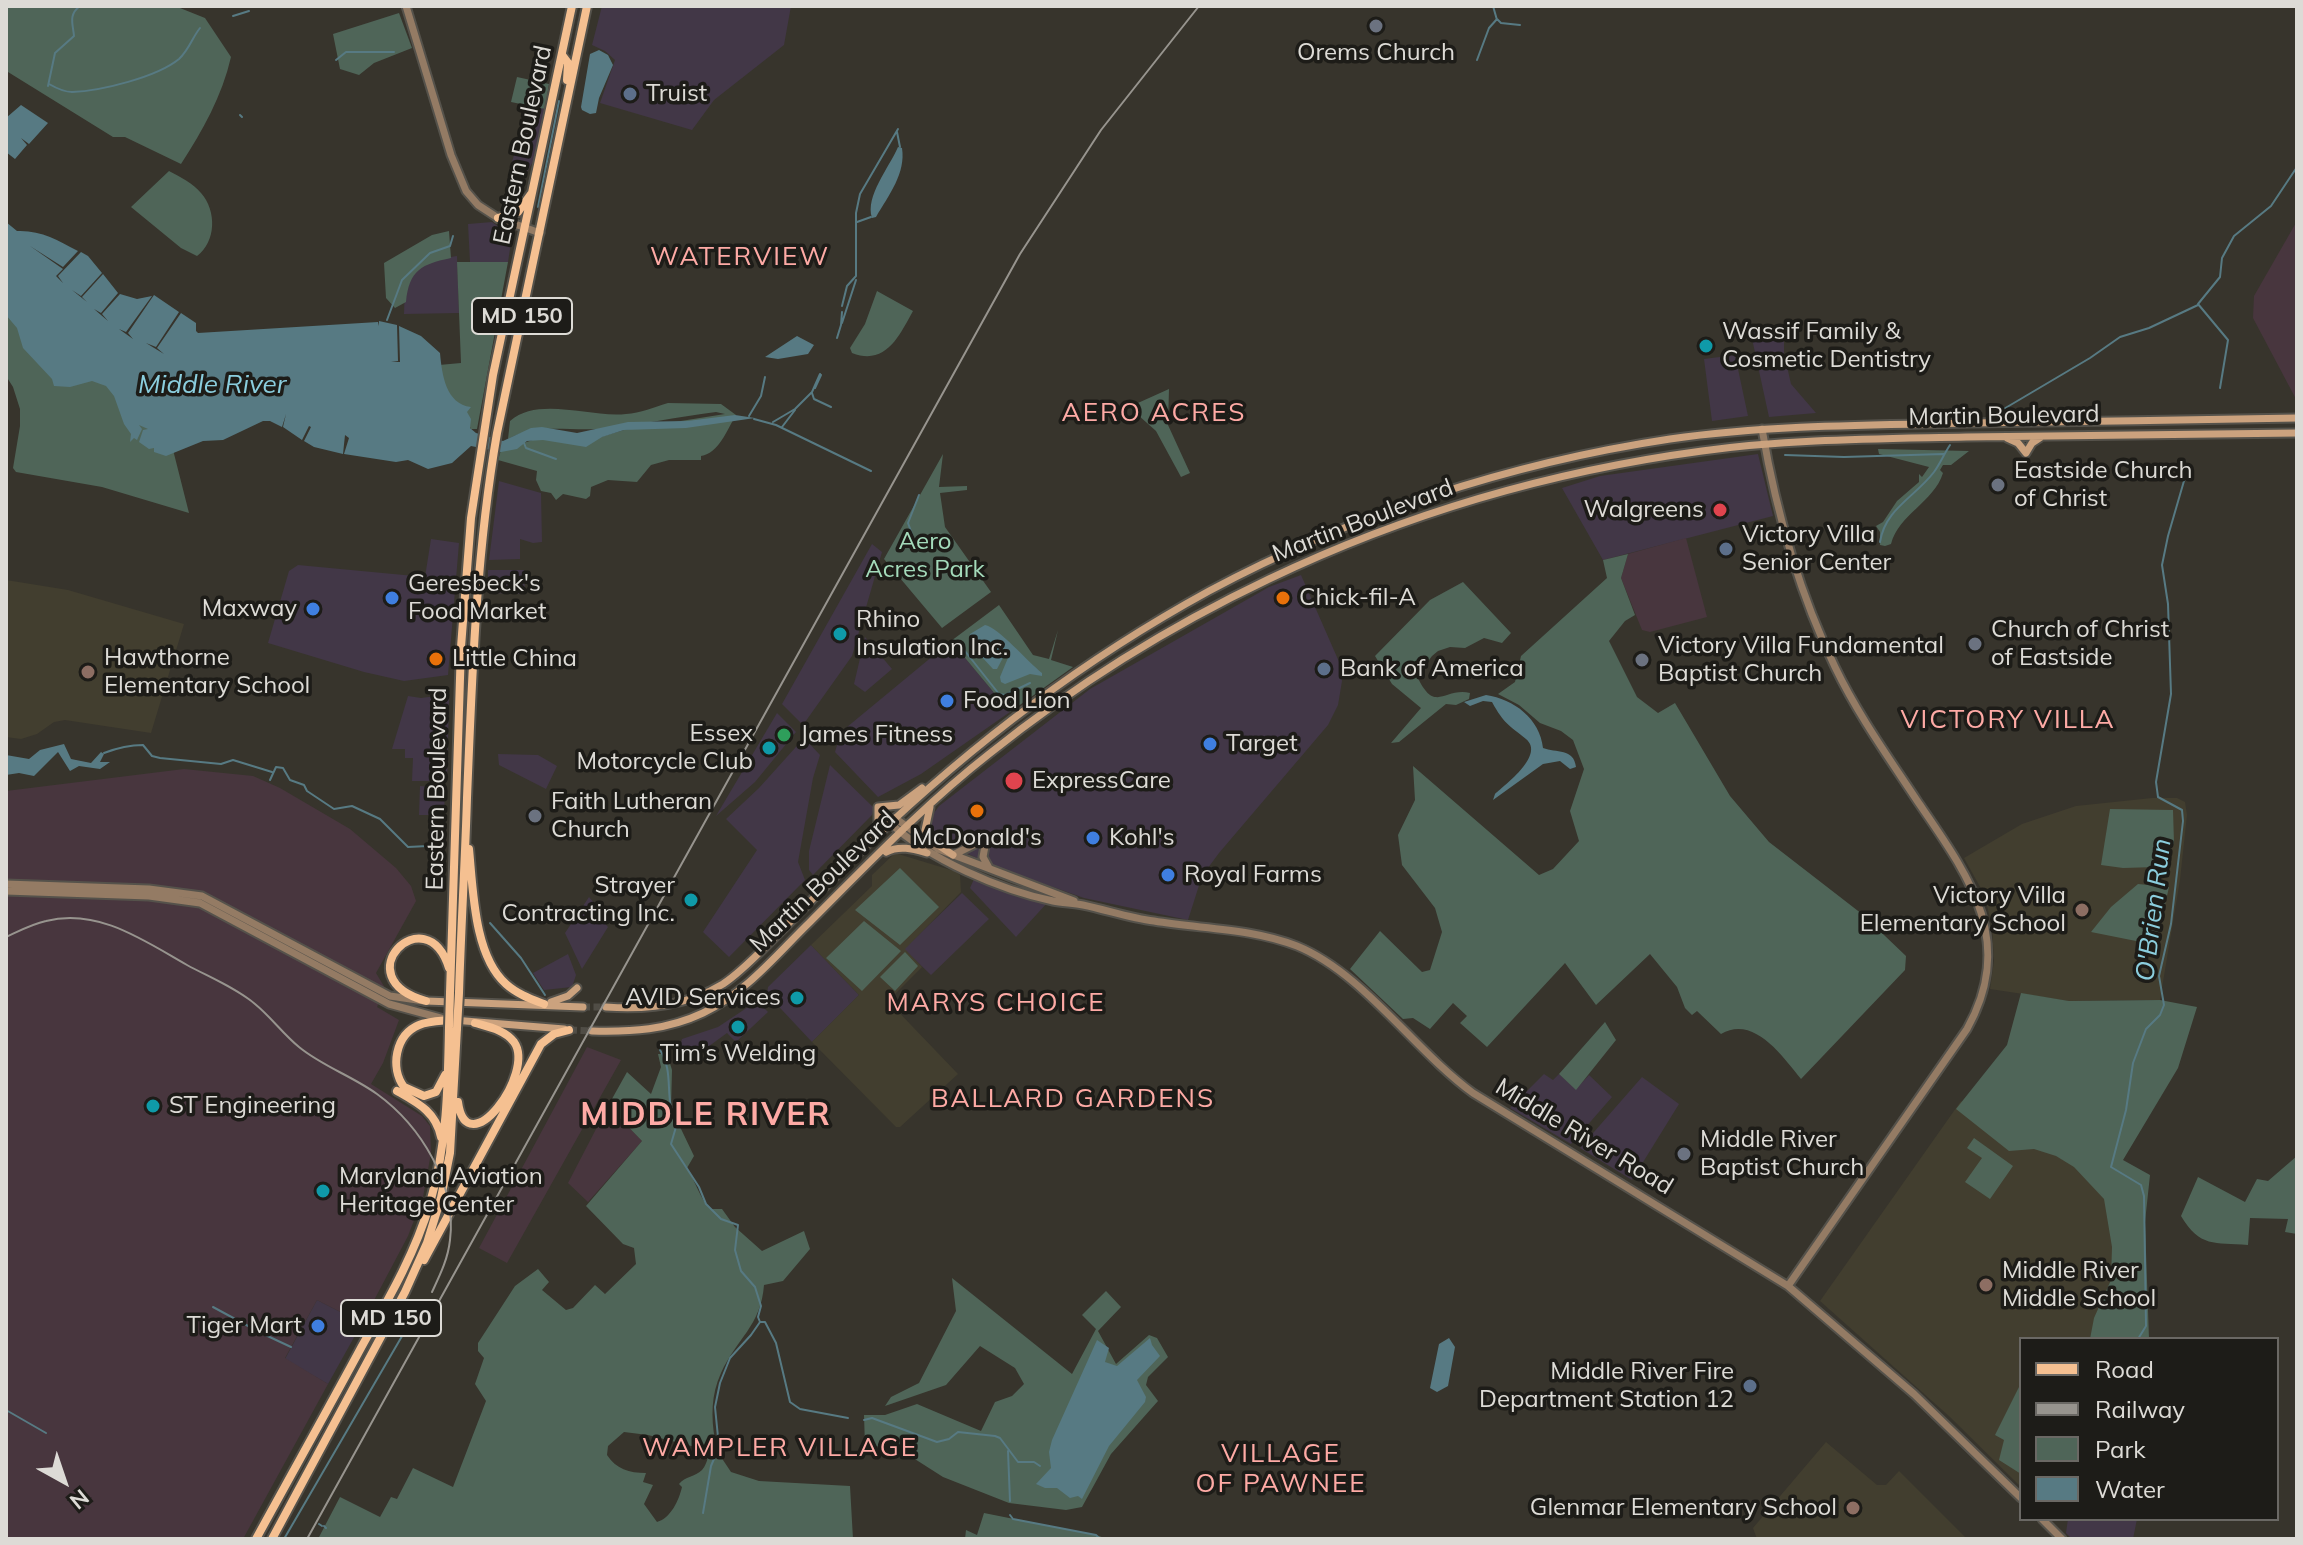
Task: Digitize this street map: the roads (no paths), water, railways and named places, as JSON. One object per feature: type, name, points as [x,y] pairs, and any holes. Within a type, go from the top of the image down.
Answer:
[{"type":"main road","name":"Eastern Boulevard","points":[[454,993],[451,975],[464,584],[479,455],[493,375],[572,6]]},
{"type":"main road","name":"Eastern Boulevard","points":[[256,1539],[413,1250],[430,1201],[442,1149],[466,820],[478,565],[492,457],[587,6]]},
{"type":"main road","points":[[562,55],[568,65],[563,98],[565,112]]},
{"type":"main road","points":[[498,218],[518,212],[533,190]]},
{"type":"main road","name":"Martin Boulevard","points":[[606,1007],[664,1006],[702,995],[725,982],[761,952],[867,845],[960,760],[1022,709],[1102,654],[1212,590],[1314,540],[1462,487],[1542,465],[1667,440],[1762,429],[2297,418]]},
{"type":"main road","name":"Martin Boulevard","points":[[592,1031],[649,1030],[679,1023],[718,1006],[751,980],[904,830],[988,754],[1106,671],[1218,605],[1305,563],[1433,513],[1544,481],[1622,464],[1764,444],[2004,436],[2297,433]]},
{"type":"main road","points":[[2004,436],[2018,443],[2026,453],[2032,443],[2042,436]]},
{"type":"main road","points":[[867,845],[878,823],[878,807],[893,807],[905,801],[960,760]]},
{"type":"main road","points":[[930,807],[925,830],[929,837],[953,855]]},
{"type":"main road","points":[[451,975],[444,953],[429,939],[416,938],[398,946],[391,960],[392,979],[404,994],[426,1001],[582,1007],[578,1002],[577,988],[568,996],[544,1004],[507,985],[486,955],[479,930],[466,820]]},
{"type":"main road","points":[[877,856],[895,847],[927,853]]},
{"type":"main road","points":[[456,1079],[461,1112],[468,1121],[479,1123],[495,1113],[517,1072],[519,1060],[514,1042],[501,1031],[475,1023]]},
{"type":"main road","points":[[449,1067],[436,1092],[424,1096],[404,1087],[395,1064],[400,1047],[411,1030],[420,1024],[475,1023],[569,1030]]},
{"type":"main road","name":"Eastern Boulevard","points":[[272,1539],[414,1274],[437,1212],[450,1153],[456,1079],[453,1025]]},
{"type":"main road","points":[[414,1274],[431,1251],[541,1044],[554,1034],[569,1030]]},
{"type":"main road","points":[[397,1091],[433,1116],[442,1149]]},
{"type":"main road","points":[[315,1456],[324,1430],[342,1396],[341,1385],[352,1376],[395,1300],[437,1212]]},
{"type":"street","points":[[406,6],[458,177],[466,191],[478,205],[498,218],[540,233]]},
{"type":"street","points":[[1762,429],[1793,557],[1825,645],[1862,716],[1965,873],[1983,911],[1988,947],[1981,999],[1967,1029],[1788,1286]]},
{"type":"street","name":"Middle River Road","points":[[893,821],[927,853],[1008,887],[1052,901],[1154,921],[1262,936],[1312,953],[1344,974],[1442,1069],[1480,1098],[1788,1286],[1920,1400],[2019,1496]]},
{"type":"street","name":"Middle River Road","points":[[904,830],[953,855],[1083,905]]},
{"type":"street","points":[[953,855],[981,845],[983,857],[991,869]]},
{"type":"street","points":[[6,884],[149,889],[202,896],[405,1010],[453,1025]]},
{"type":"street","points":[[6,891],[149,896],[200,903],[362,986],[398,998],[426,1001]]},
{"type":"street","points":[[2044,1521],[2062,1539]]},
{"type":"water","points":[[599,50],[608,55],[613,65],[596,113],[590,114],[581,107],[590,54]]},
{"type":"water","points":[[21,105],[48,123],[29,144],[21,138],[27,145],[15,159],[6,152],[6,118]]},
{"type":"water","points":[[898,147],[902,148],[903,157],[899,175],[876,217],[872,218],[875,191]]},
{"type":"water","name":"Middle River","points":[[6,222],[17,231],[41,234],[78,251],[63,267],[30,246],[63,269],[56,276],[63,283],[58,276],[81,252],[88,256],[102,273],[81,296],[72,290],[87,302],[82,297],[103,274],[118,293],[101,313],[94,309],[108,321],[102,314],[120,294],[137,299],[152,296],[126,332],[119,329],[133,339],[128,333],[154,295],[179,312],[156,347],[146,343],[164,354],[157,348],[181,313],[196,323],[198,333],[378,322],[379,326],[379,321],[397,325],[398,361],[391,362],[400,362],[399,326],[421,336],[440,353],[444,379],[451,394],[463,405],[471,407],[467,412],[471,419],[470,428],[476,433],[503,441],[531,428],[577,433],[628,422],[687,421],[735,415],[755,418],[686,428],[624,430],[602,437],[586,447],[543,440],[527,441],[517,449],[501,452],[471,446],[452,463],[428,469],[408,460],[396,462],[344,454],[349,438],[345,435],[343,454],[314,447],[304,441],[311,427],[302,440],[283,427],[286,414],[282,427],[263,421],[223,440],[203,441],[166,456],[139,442],[143,430],[148,429],[139,425],[142,429],[137,440],[134,438],[130,442],[131,434],[114,396],[106,386],[92,381],[70,387],[54,386],[52,379],[23,348],[17,328],[6,315]]},
{"type":"water","points":[[797,336],[814,345],[808,354],[778,359],[765,357]]},
{"type":"water","points":[[985,625],[1005,638],[1042,676],[1030,674],[1005,684],[1001,682],[1000,677],[1010,653],[1006,652],[997,669],[993,669],[969,643],[970,634]]},
{"type":"water","points":[[1486,695],[1506,701],[1524,712],[1537,728],[1543,748],[1568,754],[1576,767],[1570,769],[1560,761],[1543,764],[1493,800],[1495,794],[1522,769],[1531,753],[1531,746],[1504,720],[1492,702],[1483,701],[1470,706],[1464,702]]},
{"type":"water","points":[[64,744],[71,759],[91,763],[101,752],[104,754],[100,762],[110,762],[100,769],[79,766],[70,771],[58,752],[34,776],[19,773],[6,775],[6,755],[29,759],[40,750]]},
{"type":"water","points":[[1150,1338],[1160,1356],[1137,1380],[1146,1397],[1145,1402],[1109,1446],[1082,1499],[1078,1496],[1070,1498],[1057,1488],[1036,1484],[1051,1468],[1049,1452],[1052,1440],[1097,1340],[1109,1348],[1105,1362],[1117,1366]]},
{"type":"water","points":[[1449,1338],[1455,1347],[1448,1386],[1437,1392],[1430,1388],[1439,1344]]},
{"type":"waterway","points":[[48,86],[55,53],[74,36],[73,16],[80,6]]},
{"type":"waterway","points":[[1493,6],[1497,20]]},
{"type":"waterway","points":[[233,16],[249,11]]},
{"type":"waterway","points":[[1477,60],[1489,28],[1497,19],[1501,23],[1520,25]]},
{"type":"waterway","points":[[49,84],[72,92],[113,86],[157,72],[179,59],[200,28]]},
{"type":"waterway","points":[[336,60],[346,52],[394,52]]},
{"type":"waterway","points":[[538,207],[559,101]]},
{"type":"waterway","points":[[842,306],[847,286],[856,276],[856,213],[860,194],[898,129]]},
{"type":"waterway","points":[[897,132],[900,147]]},
{"type":"waterway","name":"O'Brien Run","points":[[2220,388],[2228,340],[2198,304],[2220,277],[2222,258],[2234,236],[2271,206],[2297,167]]},
{"type":"waterway","points":[[857,222],[871,217]]},
{"type":"waterway","points":[[387,320],[402,280],[430,253],[450,246],[453,236]]},
{"type":"waterway","points":[[842,323],[856,280]]},
{"type":"waterway","points":[[2002,410],[2120,337],[2149,328],[2198,305]]},
{"type":"waterway","points":[[837,338],[842,312]]},
{"type":"waterway","points":[[773,422],[795,409],[812,392],[820,374]]},
{"type":"waterway","points":[[815,388],[821,375]]},
{"type":"waterway","points":[[749,416],[761,396],[765,377]]},
{"type":"waterway","points":[[812,393],[814,399],[831,407]]},
{"type":"waterway","points":[[782,427],[795,410]]},
{"type":"waterway","name":"Middle River","points":[[754,419],[776,425],[871,471]]},
{"type":"waterway","points":[[524,443],[526,448],[556,459]]},
{"type":"waterway","points":[[1880,542],[1894,512],[1934,472],[1950,445]]},
{"type":"waterway","points":[[1785,455],[1944,454]]},
{"type":"waterway","name":"O'Brien Run","points":[[2139,1337],[2146,1326],[2144,1196],[2141,1185],[2111,1167],[2126,1110],[2133,1063],[2146,1029],[2160,1015],[2164,1005],[2159,976],[2171,924],[2183,821],[2182,810],[2158,797],[2156,782],[2171,694],[2168,604],[2162,565],[2186,474]]},
{"type":"waterway","name":"Middle River","points":[[917,548],[908,523],[919,495]]},
{"type":"waterway","name":"Middle River","points":[[957,641],[999,694],[1005,695],[1030,683]]},
{"type":"waterway","points":[[104,753],[143,745],[152,756],[160,758],[221,764],[233,760],[272,772]]},
{"type":"waterway","points":[[270,780],[276,767],[283,768],[290,780],[304,785],[307,791],[334,809],[352,806],[380,819],[408,847],[428,846],[439,855]]},
{"type":"waterway","points":[[490,923],[521,958],[545,995]]},
{"type":"waterway","points":[[660,1050],[665,1059],[673,1113],[678,1120],[671,1144],[699,1187],[706,1204],[721,1219],[738,1225],[735,1250],[741,1271],[755,1287],[761,1306],[760,1322],[730,1358],[720,1383],[715,1407],[719,1447],[711,1466],[703,1513]]},
{"type":"waterway","points":[[213,1307],[250,1327]]},
{"type":"waterway","points":[[284,1539],[412,1319]]},
{"type":"waterway","points":[[761,1322],[765,1322],[776,1343],[790,1402],[800,1409],[848,1418]]},
{"type":"waterway","points":[[259,1332],[291,1347]]},
{"type":"waterway","points":[[6,1410],[46,1433]]},
{"type":"waterway","points":[[864,1420],[872,1418],[937,1442],[949,1439],[958,1432],[995,1436],[1000,1438],[1018,1462],[1034,1462],[1040,1466]]},
{"type":"waterway","points":[[1008,1451],[1010,1501]]},
{"type":"waterway","points":[[1010,1515],[1013,1519],[1096,1535],[1100,1539]]},
{"type":"tunnel","points":[[583,1007],[606,1007]]},
{"type":"tunnel","points":[[570,1030],[592,1031]]},
{"type":"railway","points":[[307,1539],[1020,254],[1101,130],[1199,6]]},
{"type":"railway","points":[[6,937],[36,924],[65,918],[84,919],[120,929],[239,993],[261,1009],[308,1054],[377,1094],[393,1107],[433,1158],[448,1198],[451,1219],[449,1247],[432,1292]]},
{"type":"place","name":"Orems Church","points":[[1376,26]]},
{"type":"place","name":"Truist","points":[[630,94]]},
{"type":"place","name":"Wassif Family & Cosmetic Dentistry","points":[[1706,346]]},
{"type":"place","name":"Eastside Church of Christ","points":[[1998,485]]},
{"type":"place","name":"Walgreens","points":[[1720,510]]},
{"type":"place","name":"Victory Villa Senior Center","points":[[1726,549]]},
{"type":"place","name":"Geresbeck's Food Market","points":[[392,598]]},
{"type":"place","name":"Chick-fil-A","points":[[1283,598]]},
{"type":"place","name":"Maxway","points":[[313,609]]},
{"type":"place","name":"Rhino Insulation Inc.","points":[[840,634]]},
{"type":"place","name":"Church of Christ of Eastside","points":[[1975,644]]},
{"type":"place","name":"Little China","points":[[436,659]]},
{"type":"place","name":"Victory Villa Fundamental Baptist Church","points":[[1642,660]]},
{"type":"place","name":"Bank of America","points":[[1324,669]]},
{"type":"place","name":"Hawthorne Elementary School","points":[[88,672]]},
{"type":"place","name":"Food Lion","points":[[947,701]]},
{"type":"place","name":"James Fitness","points":[[784,735]]},
{"type":"place","name":"Target","points":[[1210,744]]},
{"type":"place","name":"Essex Motorcycle Club","points":[[769,748]]},
{"type":"place","name":"ExpressCare","points":[[1014,781]]},
{"type":"place","name":"McDonald's","points":[[977,811]]},
{"type":"place","name":"Faith Lutheran Church","points":[[535,816]]},
{"type":"place","name":"Kohl's","points":[[1093,838]]},
{"type":"place","name":"Royal Farms","points":[[1168,875]]},
{"type":"place","name":"Strayer Contracting Inc.","points":[[691,900]]},
{"type":"place","name":"Victory Villa Elementary School","points":[[2082,910]]},
{"type":"place","name":"AVID Services","points":[[797,998]]},
{"type":"place","name":"Tim’s Welding","points":[[738,1027]]},
{"type":"place","name":"ST Engineering","points":[[153,1106]]},
{"type":"place","name":"Middle River Baptist Church","points":[[1684,1154]]},
{"type":"place","name":"Maryland Aviation Heritage Center","points":[[323,1191]]},
{"type":"place","name":"Middle River Middle School","points":[[1986,1285]]},
{"type":"place","name":"Tiger Mart","points":[[318,1326]]},
{"type":"place","name":"Middle River Fire Department Station 12","points":[[1750,1386]]},
{"type":"place","name":"Glenmar Elementary School","points":[[1853,1508]]},
{"type":"district","name":"WATERVIEW","points":[[740,257]]},
{"type":"district","name":"AERO ACRES","points":[[1154,413]]},
{"type":"district","name":"VICTORY VILLA","points":[[2008,720]]},
{"type":"district","name":"MARYS CHOICE","points":[[996,1003]]},
{"type":"district","name":"BALLARD GARDENS","points":[[1073,1099]]},
{"type":"district","name":"MIDDLE RIVER","points":[[706,1115]]},
{"type":"district","name":"WAMPLER VILLAGE","points":[[780,1448]]},
{"type":"district","name":"VILLAGE OF PAWNEE","points":[[1281,1469]]},
{"type":"park label","name":"Aero Acres Park","points":[[925,556]]}]
